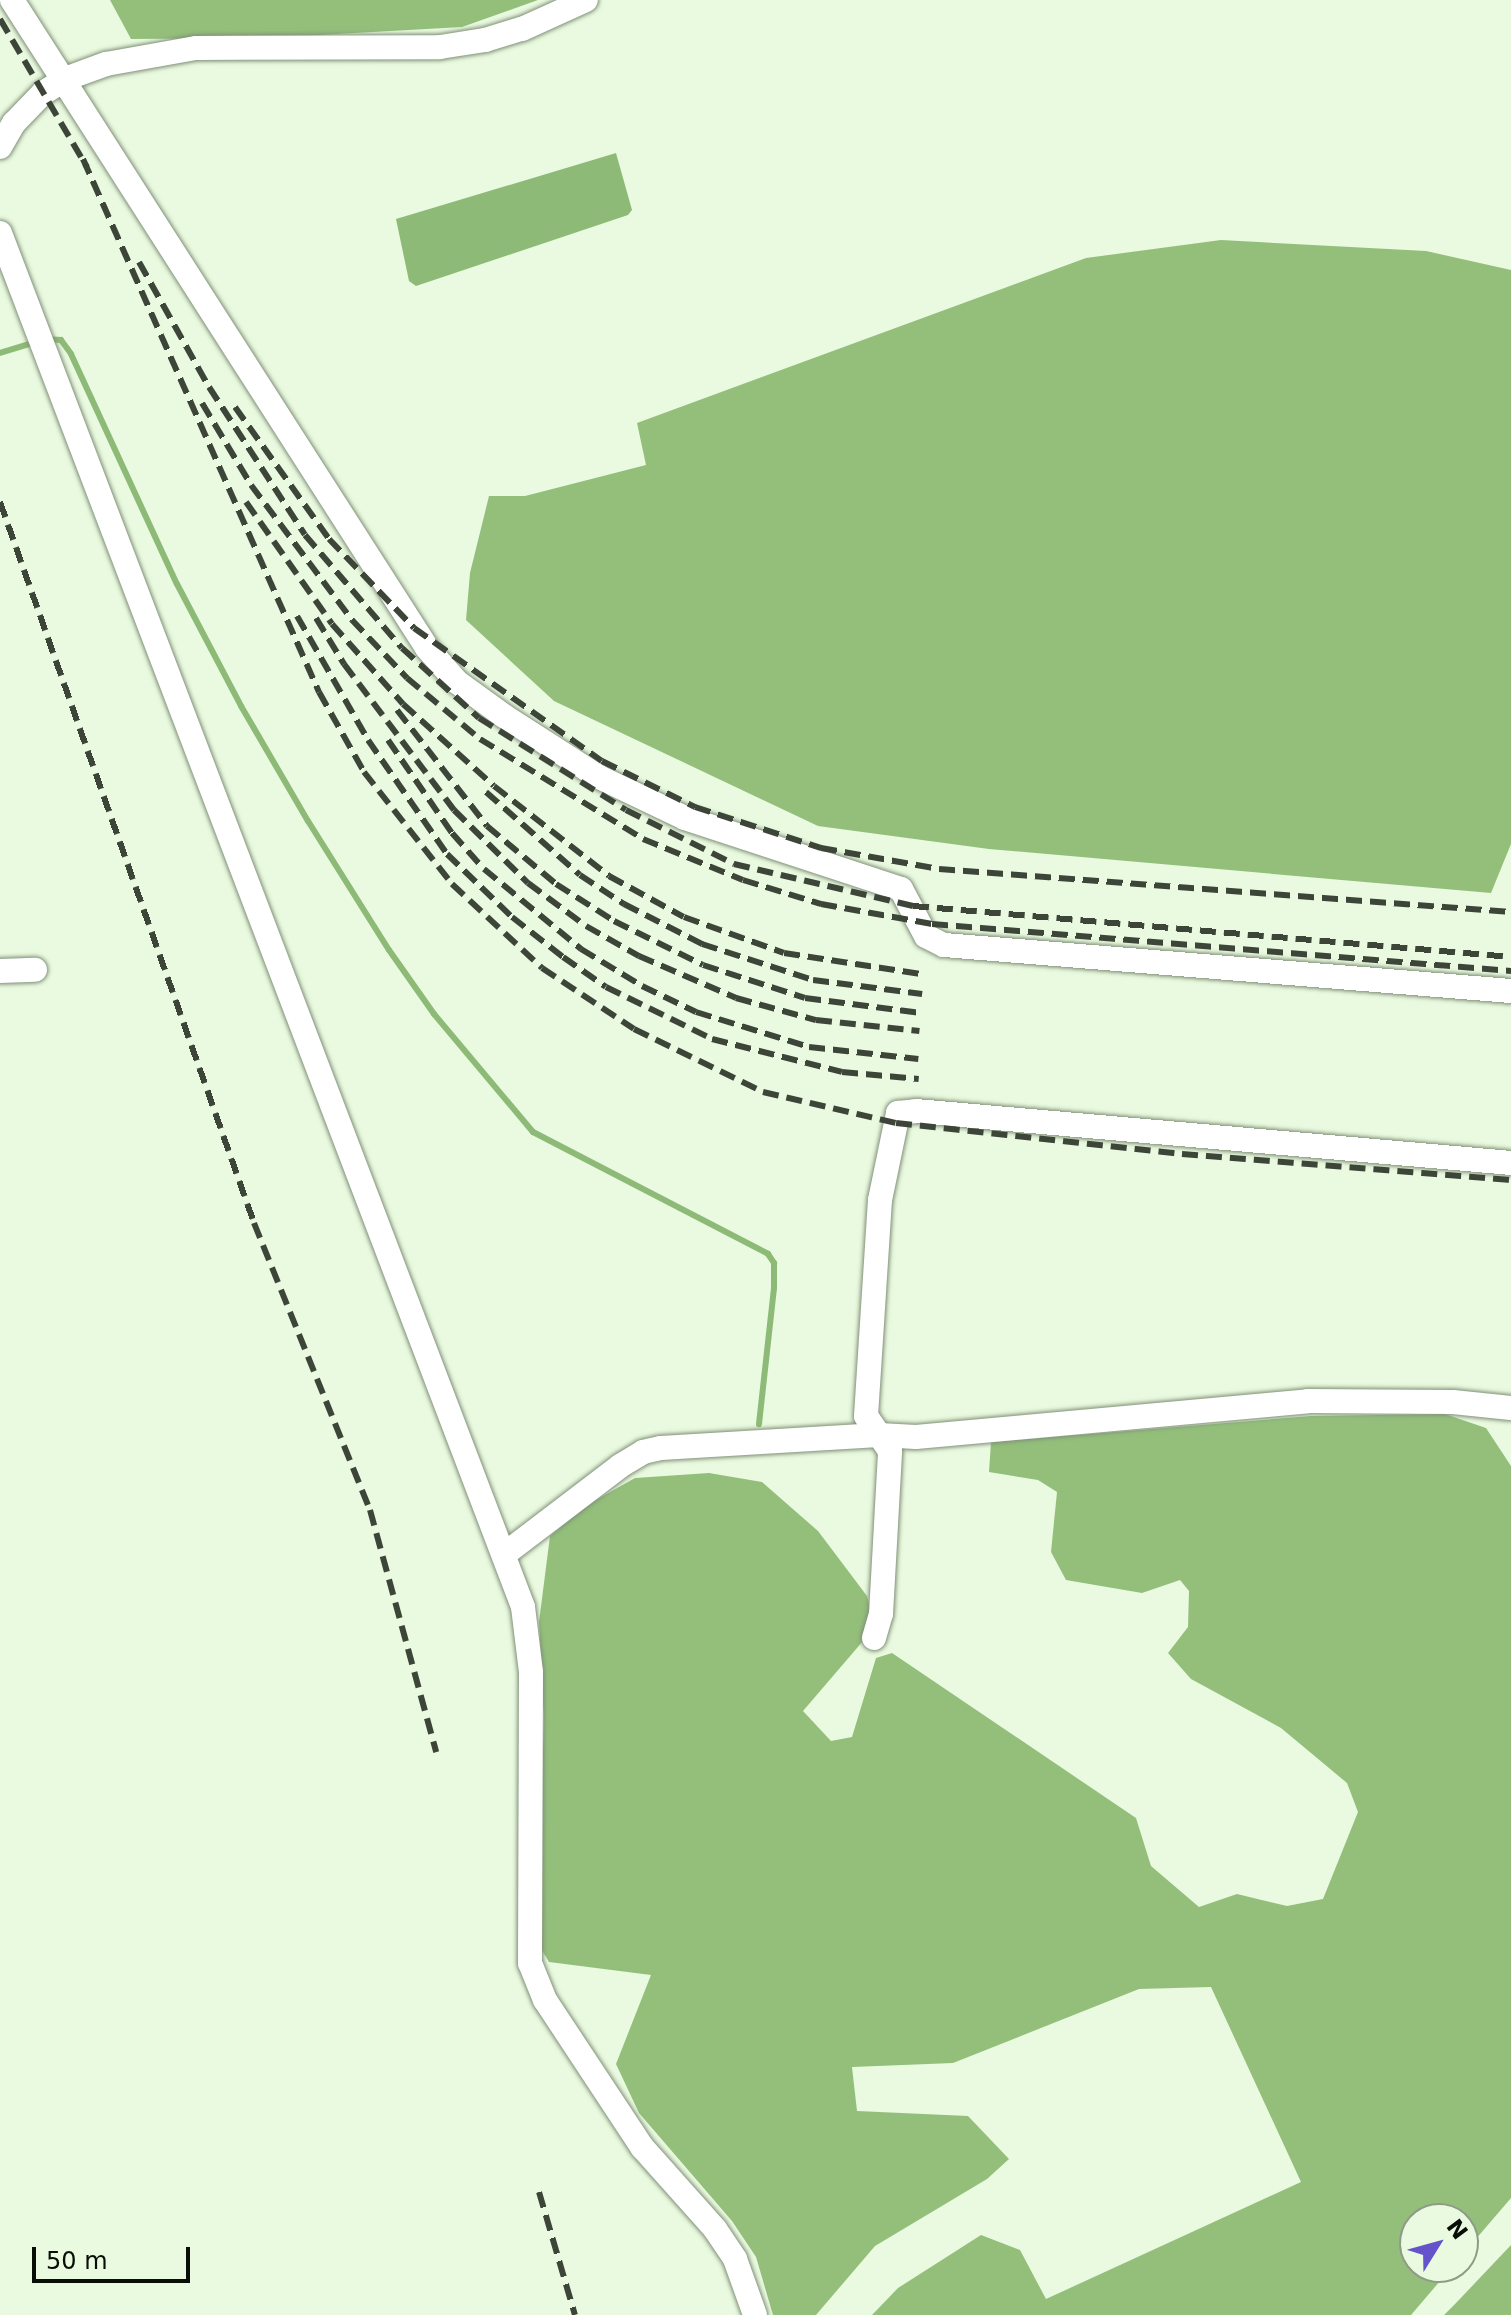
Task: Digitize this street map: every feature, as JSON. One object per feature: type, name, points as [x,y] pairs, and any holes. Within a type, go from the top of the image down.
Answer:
[{"type":"street","points":[[12,0],[427,648],[457,682],[599,777],[685,818],[901,889],[926,936],[944,945],[1511,991]]},
{"type":"street","points":[[0,147],[14,123],[31,104],[65,79],[134,57],[196,48],[399,48],[485,40],[522,29],[586,0]]},
{"type":"street","points":[[0,233],[197,756],[506,1553],[523,1607],[531,1672],[530,1963],[545,2000],[642,2147],[715,2229],[735,2259],[755,2315]]},
{"type":"street","points":[[0,971],[35,970]]},
{"type":"street","points":[[874,1638],[881,1614],[890,1451],[866,1416],[880,1200],[898,1113],[903,1110],[1511,1163]]},
{"type":"street","points":[[506,1553],[643,1452],[661,1448],[879,1435],[916,1437],[1308,1401],[1453,1402],[1511,1408]]},
{"type":"shaded area","points":[[110,0],[538,0],[462,27],[266,38],[131,39]]},
{"type":"shaded area","points":[[616,153],[632,210],[628,215],[416,286],[409,281],[396,219]]},
{"type":"shaded area","points":[[1221,240],[1426,251],[1511,270],[1511,844],[1491,893],[989,849],[818,826],[554,701],[466,620],[470,573],[489,496],[525,496],[646,465],[637,423],[1086,258]]},
{"type":"shaded area","points":[[1445,1414],[1486,1428],[1511,1466],[1511,2198],[1479,2235],[1479,2203],[1399,2203],[1399,2283],[1438,2283],[1411,2315],[872,2315],[898,2288],[981,2235],[1020,2250],[1046,2299],[1301,2182],[1211,1987],[1139,1989],[953,2063],[852,2067],[857,2111],[968,2116],[1009,2159],[987,2179],[875,2246],[816,2315],[773,2315],[756,2257],[732,2221],[639,2113],[616,2064],[651,1975],[549,1962],[537,1942],[544,1718],[539,1622],[550,1536],[587,1505],[635,1478],[709,1473],[762,1482],[818,1531],[867,1596],[872,1615],[863,1641],[803,1711],[831,1741],[852,1737],[876,1658],[892,1653],[1136,1818],[1151,1866],[1199,1907],[1237,1894],[1287,1906],[1323,1899],[1358,1812],[1347,1783],[1281,1728],[1191,1679],[1168,1653],[1188,1627],[1189,1591],[1180,1580],[1142,1593],[1066,1580],[1051,1552],[1057,1492],[1038,1480],[989,1472],[991,1442],[1311,1416]]},
{"type":"shaded area","points":[[1511,2245],[1511,2315],[1444,2315],[1475,2283],[1479,2283],[1479,2279]]},
{"type":"waterway","points":[[45,339],[61,340],[71,354],[177,584],[241,706],[308,821],[389,950],[434,1014],[533,1132],[768,1254],[774,1263],[759,1424]]},
{"type":"waterway","points":[[0,353],[35,342]]},
{"type":"railway","points":[[0,19],[87,167]]},
{"type":"railway","points":[[83,159],[319,692],[364,772],[452,884],[542,968],[634,1029],[763,1092],[896,1123],[1182,1154],[1511,1180]]},
{"type":"railway","points":[[139,262],[209,387],[305,535],[402,648],[479,718],[626,810],[734,864],[913,906],[1511,957]]},
{"type":"railway","points":[[202,403],[251,485],[352,620],[407,678],[480,739],[643,839],[743,880],[821,904],[932,924],[1511,971]]},
{"type":"railway","points":[[235,407],[329,539],[414,628],[602,761],[695,807],[821,848],[939,869],[1511,912]]},
{"type":"railway","points":[[0,502],[254,1223],[370,1510],[436,1752]]},
{"type":"railway","points":[[246,502],[332,624],[403,704],[494,786],[609,876],[684,917],[784,953],[922,974]]},
{"type":"railway","points":[[297,616],[368,740],[447,854],[512,917],[563,957],[606,987],[712,1039],[842,1072],[919,1079]]},
{"type":"railway","points":[[316,618],[344,664],[454,810],[528,883],[586,926],[639,956],[736,998],[816,1020],[919,1031]]},
{"type":"railway","points":[[397,710],[487,826],[556,884],[614,921],[703,965],[805,998],[921,1013]]},
{"type":"railway","points":[[388,740],[452,833],[484,869],[581,949],[642,986],[696,1012],[809,1047],[918,1059]]},
{"type":"railway","points":[[486,792],[580,875],[624,904],[702,944],[813,980],[922,994]]},
{"type":"railway","points":[[539,2192],[575,2315]]}]
